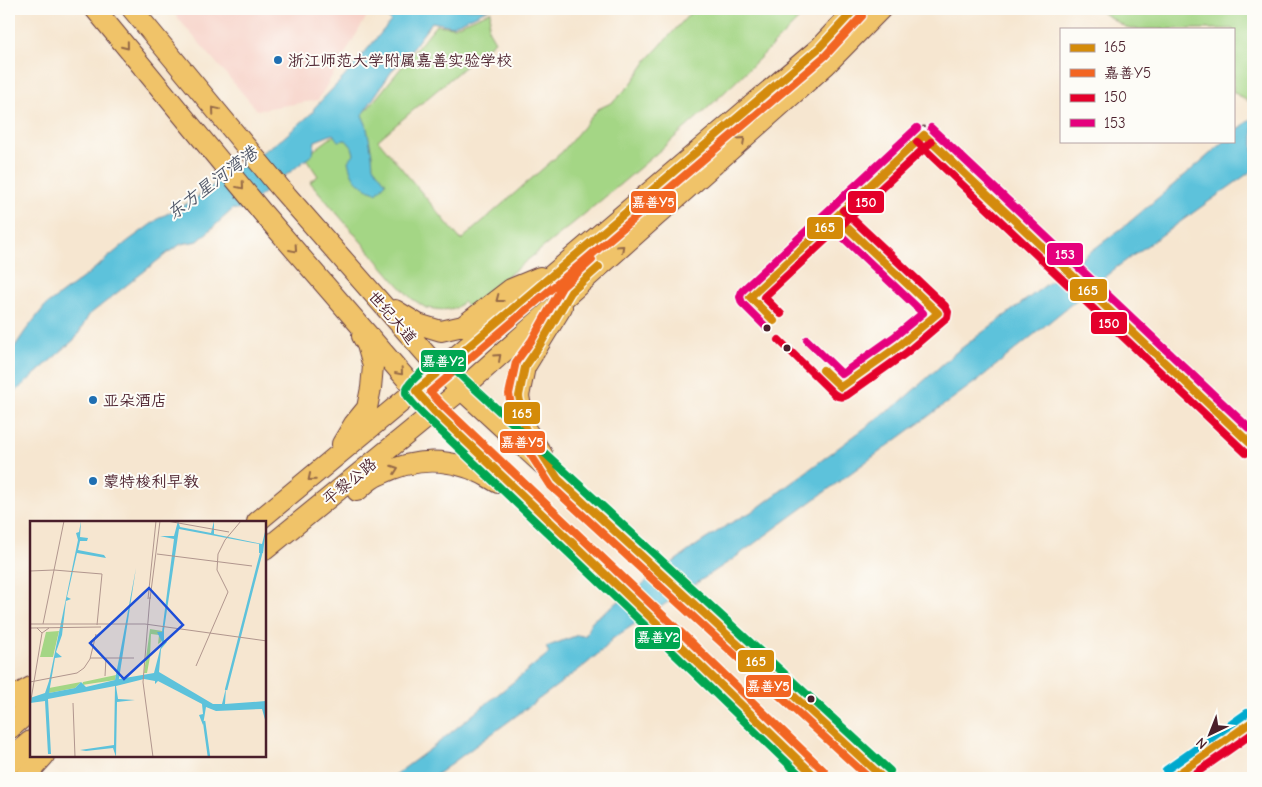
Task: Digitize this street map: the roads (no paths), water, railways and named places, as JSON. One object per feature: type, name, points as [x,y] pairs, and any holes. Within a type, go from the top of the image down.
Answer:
[{"type":"highway","points":[[9,727],[30,709]]},
{"type":"highway","points":[[9,762],[30,744]]},
{"type":"main road","name":"世纪大道","points":[[95,9],[262,212],[434,411],[817,778]]},
{"type":"main road","name":"世纪大道","points":[[132,9],[282,190],[440,370],[883,778]]},
{"type":"main road","name":"平黎公路","points":[[258,521],[416,391],[819,48],[855,9]]},
{"type":"main road","name":"平黎公路","points":[[266,549],[462,390],[826,65],[881,9]]},
{"type":"main road","points":[[377,298],[418,324],[441,332],[462,326],[511,290],[558,270]]},
{"type":"main road","points":[[558,479],[525,428],[519,396],[525,367],[571,292]]},
{"type":"main road","points":[[331,460],[354,424],[367,408],[371,388],[373,366],[367,345],[350,315]]},
{"type":"main road","points":[[293,528],[326,514],[378,475],[408,464],[431,461],[461,465],[484,474],[533,506]]},
{"type":"main road","points":[[9,699],[30,688]]},
{"type":"main road","points":[[24,778],[43,757]]},
{"type":"street","points":[[924,135],[1093,295],[1251,439]]},
{"type":"street","points":[[1172,778],[1253,721]]},
{"type":"water","points":[[378,9],[489,9],[452,26],[432,22],[403,61],[394,68],[362,115],[366,124],[373,166],[386,183],[377,193],[361,185],[354,178],[348,161],[354,154],[352,147],[346,140],[338,141],[333,134],[315,141],[313,154],[242,210],[233,209],[198,241],[181,244],[166,254],[89,315],[76,338],[9,397],[9,355],[45,306],[161,217],[192,201],[282,139],[313,112],[314,108],[344,77],[391,21]]},
{"type":"water","points":[[1253,117],[1253,170],[1117,267],[978,380],[733,559],[612,639],[606,647],[585,665],[432,778],[391,778],[433,747],[549,653],[546,647],[578,635],[586,635],[593,620],[697,545],[755,510],[898,404],[955,353],[1126,225],[1224,142],[1234,142],[1234,133]]},
{"type":"place","name":"浙江师范大学附属嘉善实验学校","points":[[278,60]]},
{"type":"place","name":"亚朵酒店","points":[[93,400]]},
{"type":"place","name":"蒙特梭利早教","points":[[93,481]]},
{"type":"water label","name":"东方星河湾港","points":[[212,183]]}]
